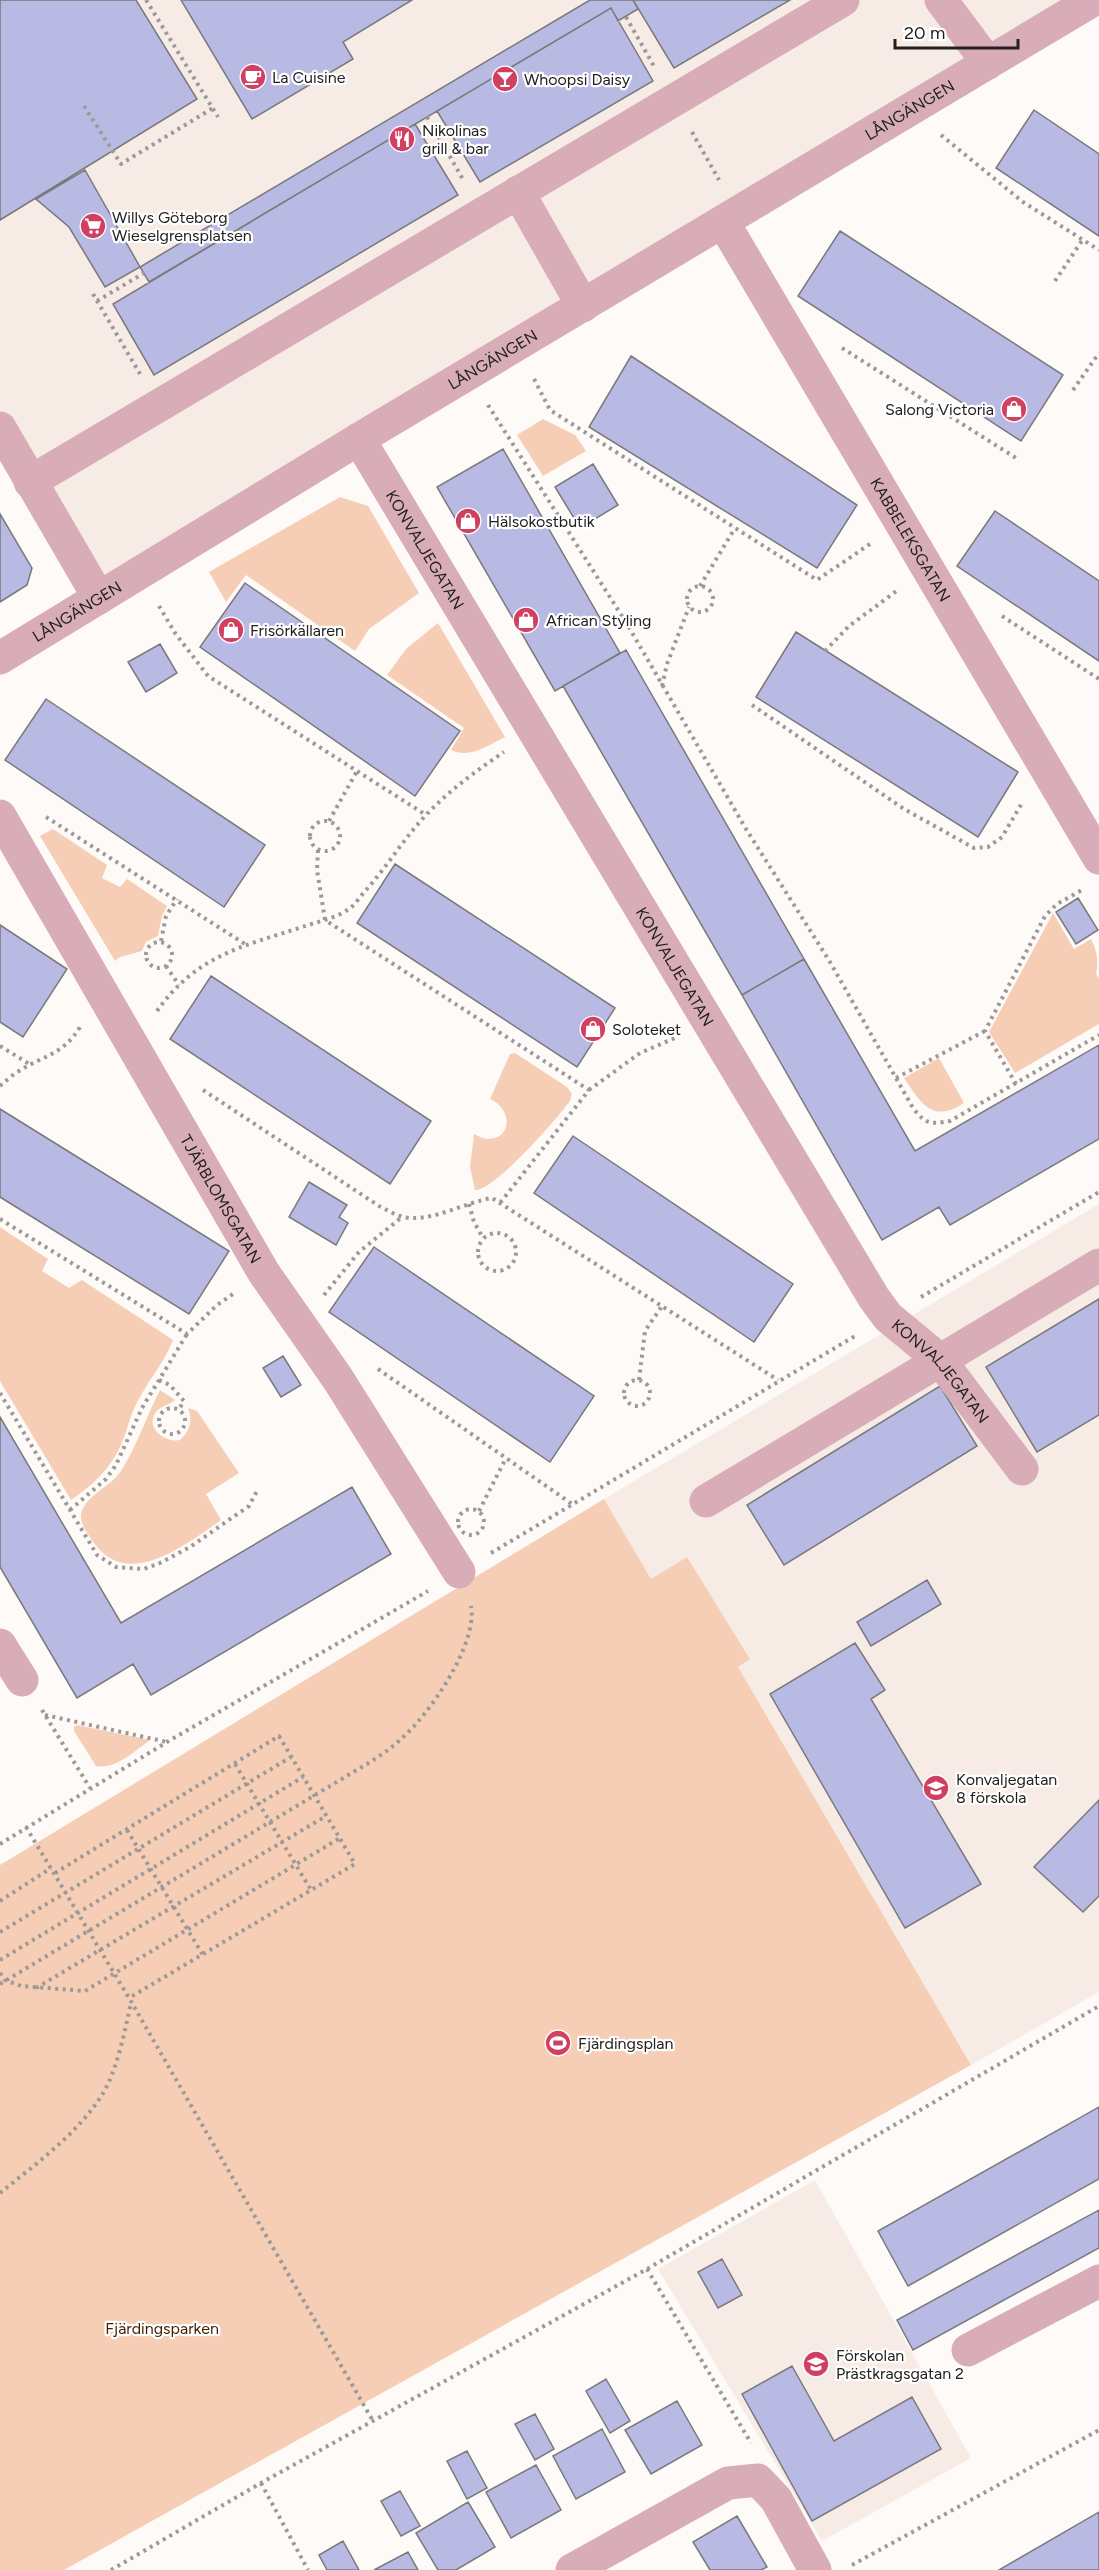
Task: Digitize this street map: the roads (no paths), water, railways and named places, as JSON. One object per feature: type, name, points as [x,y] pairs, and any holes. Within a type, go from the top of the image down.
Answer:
[{"type":"street","points":[[30,482],[843,0]]},
{"type":"street","points":[[941,0],[988,63]]},
{"type":"street","name":"LÅNGÄNGEN","points":[[0,658],[359,439],[1093,0]]},
{"type":"street","points":[[518,192],[583,306]]},
{"type":"street","name":"KABBELEKSGATAN","points":[[723,222],[1093,872]]},
{"type":"street","points":[[0,428],[99,598]]},
{"type":"street","name":"KONVALJEGATAN","points":[[359,439],[874,1298],[888,1317],[940,1360],[1022,1469]]},
{"type":"street","name":"TJÄRBLOMSGATAN","points":[[2,819],[264,1273],[330,1367],[459,1572]]},
{"type":"street","points":[[706,1501],[1099,1265]]},
{"type":"street","points":[[0,1645],[21,1680]]},
{"type":"street","points":[[968,2350],[1099,2281]]},
{"type":"street","points":[[572,2570],[728,2483],[758,2480],[776,2499],[815,2570]]},
{"type":"place","name":"La Cuisine","points":[[253,77]]},
{"type":"place","name":"Whoopsi Daisy","points":[[505,79]]},
{"type":"place","name":"Nikolinas grill & bar","points":[[402,139]]},
{"type":"place","name":"Willys Göteborg Wieselgrensplatsen","points":[[93,226]]},
{"type":"place","name":"Salong Victoria","points":[[1014,409]]},
{"type":"place","name":"Hälsokostbutik","points":[[468,521]]},
{"type":"place","name":"African Styling","points":[[526,620]]},
{"type":"place","name":"Frisörkällaren","points":[[231,630]]},
{"type":"place","name":"Soloteket","points":[[593,1029]]},
{"type":"place","name":"Konvaljegatan 8 förskola","points":[[936,1788]]},
{"type":"place","name":"Fjärdingsplan","points":[[558,2043]]},
{"type":"place","name":"Förskolan Prästkragsgatan 2","points":[[816,2364]]},
{"type":"park label","name":"Fjärdingsparken","points":[[162,2328]]}]
